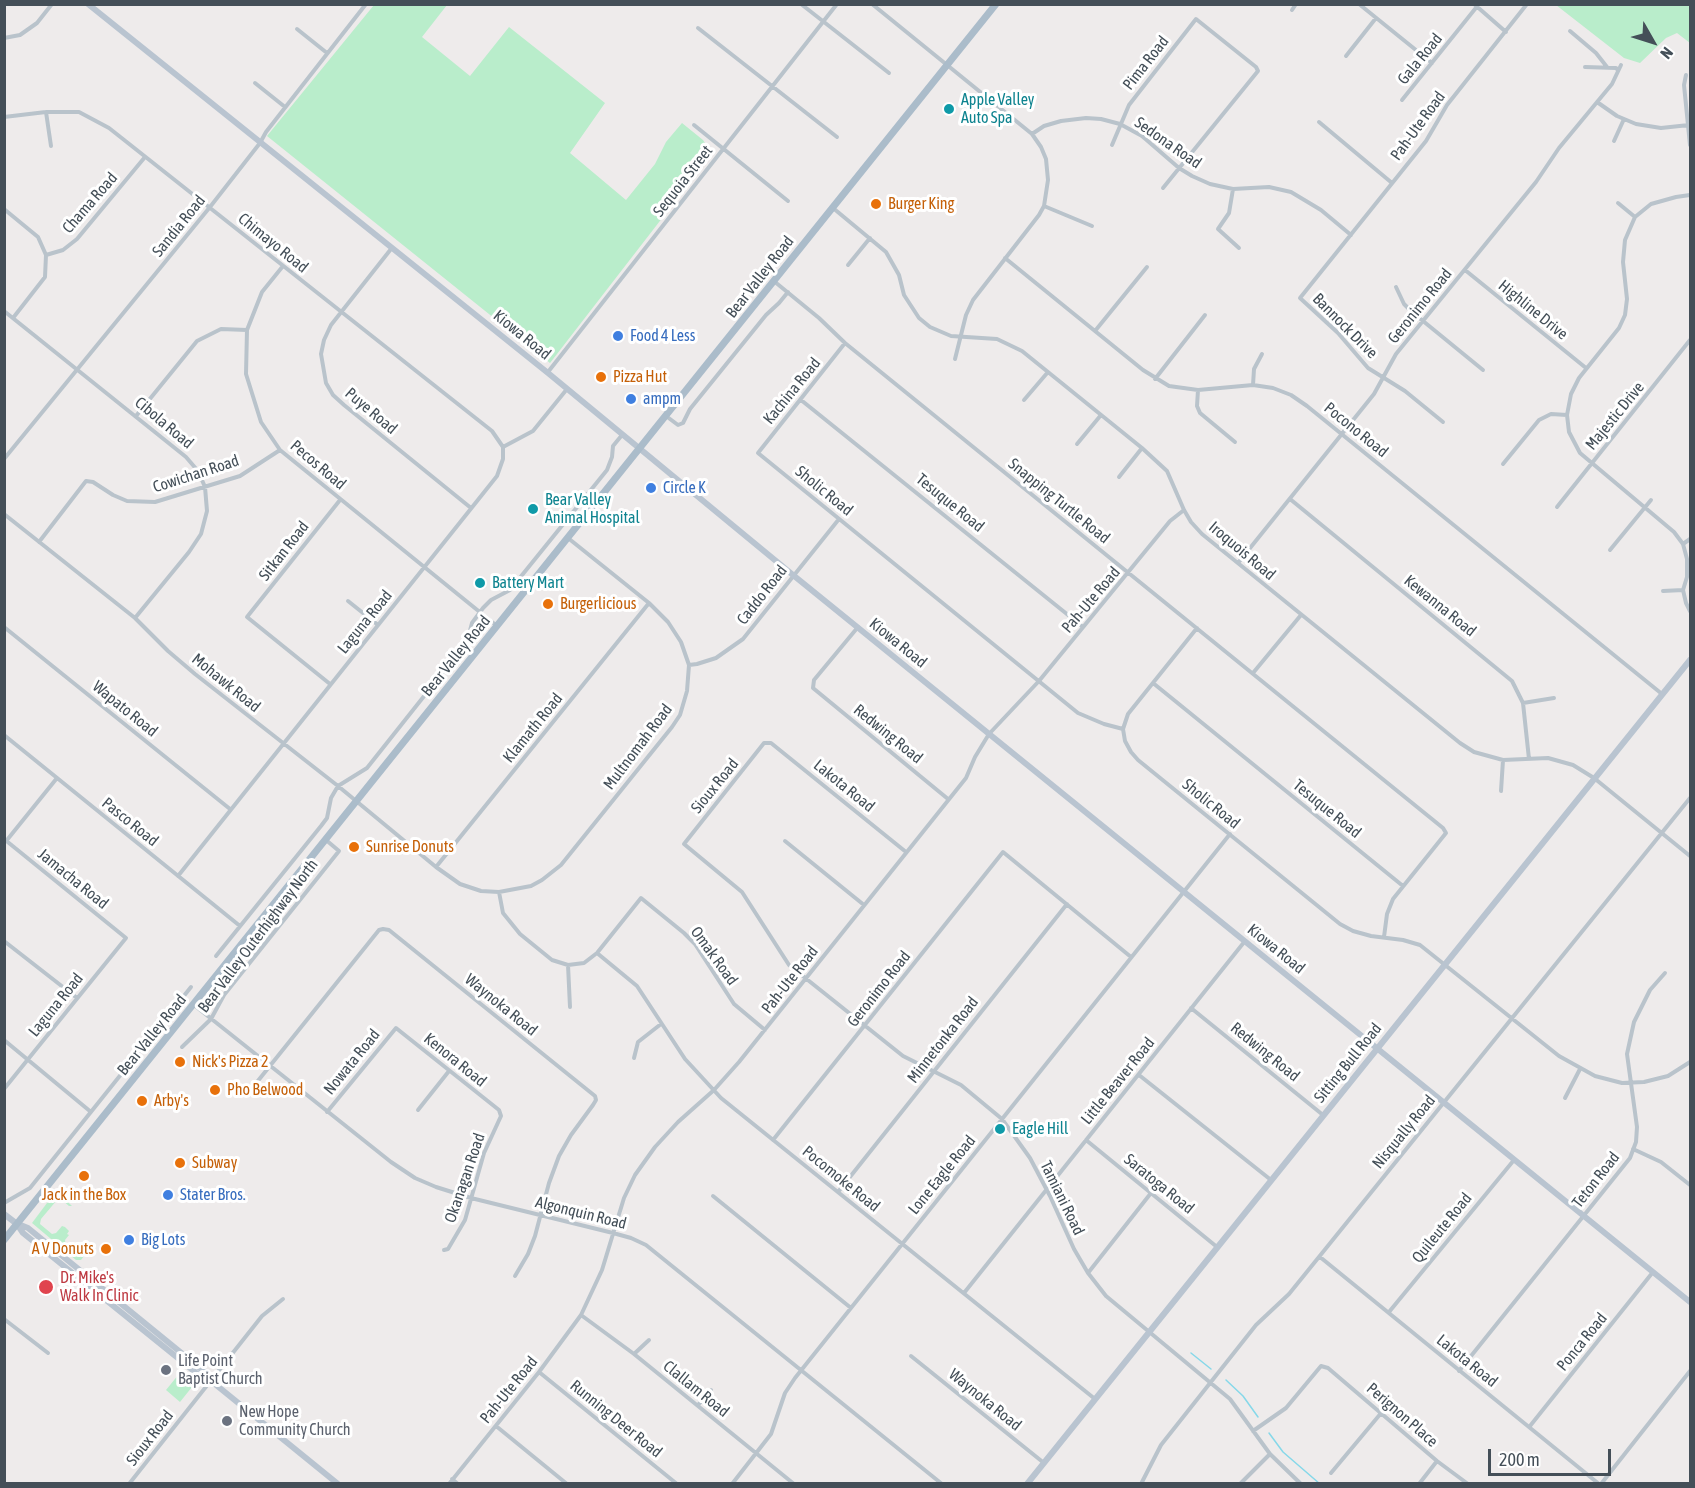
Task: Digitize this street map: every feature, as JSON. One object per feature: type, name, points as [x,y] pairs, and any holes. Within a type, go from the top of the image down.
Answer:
[{"type":"main road","name":"Bear Valley Road","points":[[4,1240],[996,4]]},
{"type":"street","points":[[4,38],[20,35],[37,23],[52,4]]},
{"type":"street","name":"Kiowa Road","points":[[88,4],[548,373],[989,735],[1690,1302]]},
{"type":"street","name":"Sandia Road","points":[[4,459],[210,207],[366,4]]},
{"type":"street","points":[[801,4],[888,73]]},
{"type":"street","name":"Sequoia Street","points":[[548,373],[837,4]]},
{"type":"street","points":[[872,4],[1032,134],[1041,147],[1048,169],[1044,206],[973,300],[966,315],[955,359]]},
{"type":"street","points":[[1292,10],[1296,4]]},
{"type":"street","points":[[1359,4],[1432,63]]},
{"type":"street","name":"Pah-Ute Road","points":[[1306,290],[1426,141],[1449,103],[1527,4]]},
{"type":"street","points":[[1476,5],[1506,32]]},
{"type":"street","name":"Gala Road","points":[[1402,100],[1476,5]]},
{"type":"street","points":[[1346,56],[1376,18]]},
{"type":"street","name":"Pima Road","points":[[1112,145],[1129,105],[1196,19],[1258,71],[1179,168]]},
{"type":"street","points":[[698,28],[837,137]]},
{"type":"street","points":[[297,29],[327,53]]},
{"type":"street","points":[[1570,31],[1596,53],[1607,67]]},
{"type":"street","name":"Geronimo Road","points":[[1238,563],[1374,394],[1396,354],[1536,182],[1559,148],[1612,84],[1621,65]]},
{"type":"street","points":[[1585,68],[1607,67],[1616,68],[1618,71]]},
{"type":"street","points":[[1686,75],[1684,85],[1690,145]]},
{"type":"street","points":[[255,82],[285,107]]},
{"type":"street","points":[[1597,102],[1636,124],[1661,128],[1689,126]]},
{"type":"street","points":[[46,112],[51,146]]},
{"type":"street","name":"Chimayo Road","points":[[4,117],[46,112],[79,112],[110,128],[340,313],[492,431],[503,447]]},
{"type":"street","name":"Sedona Road","points":[[1032,134],[1044,126],[1060,121],[1086,118],[1120,124],[1142,136],[1179,168],[1210,184],[1233,189],[1269,187],[1291,192],[1321,210],[1351,235]]},
{"type":"street","points":[[1614,141],[1624,119]]},
{"type":"street","points":[[1319,122],[1392,183]]},
{"type":"street","points":[[694,125],[788,201]]},
{"type":"street","name":"Chama Road","points":[[46,255],[63,250],[77,239],[145,157]]},
{"type":"street","points":[[1163,188],[1179,168]]},
{"type":"street","points":[[1233,189],[1229,213],[1218,229],[1239,248]]},
{"type":"street","points":[[1690,195],[1651,204],[1635,217],[1625,240],[1623,262],[1627,299],[1625,315],[1618,328],[1579,378],[1571,394],[1567,415],[1569,432],[1580,453],[1674,532],[1683,544],[1687,559],[1687,577],[1683,590],[1690,610]]},
{"type":"street","points":[[1618,203],[1635,217]]},
{"type":"street","points":[[1044,206],[1092,226]]},
{"type":"street","name":"Iroquois Road","points":[[833,207],[890,257],[899,275],[904,296],[919,318],[942,333],[960,337],[996,339],[1010,344],[1048,372],[1167,471],[1184,510],[1202,534],[1460,743],[1474,752],[1503,760],[1548,758],[1584,771],[1690,856]]},
{"type":"street","points":[[4,209],[38,237],[46,255],[45,277],[13,318]]},
{"type":"street","points":[[848,265],[870,238]]},
{"type":"street","name":"Puye Road","points":[[391,249],[331,325],[321,354],[326,383],[333,395],[471,508]]},
{"type":"street","name":"Pocono Road","points":[[1005,258],[1155,379],[1168,386],[1198,390],[1253,385],[1273,388],[1291,395],[1662,694]]},
{"type":"street","name":"Pecos Road","points":[[283,266],[262,292],[248,330],[246,374],[250,394],[261,422],[280,450],[497,626]]},
{"type":"street","points":[[1095,331],[1147,267]]},
{"type":"street","name":"Highline Drive","points":[[1465,270],[1586,368]]},
{"type":"street","name":"Snapping Turtle Road","points":[[774,281],[845,343],[1443,828],[1446,833],[1403,886]]},
{"type":"street","points":[[1396,287],[1404,304],[1483,370]]},
{"type":"street","name":"Bannock Drive","points":[[1306,290],[1300,298],[1304,303],[1325,320],[1368,368],[1381,378]]},
{"type":"street","points":[[666,416],[678,425],[683,423],[690,410],[766,315],[788,292]]},
{"type":"street","name":"Cibola Road","points":[[4,311],[186,457],[198,471],[205,487],[207,511],[201,534],[135,618]]},
{"type":"street","points":[[1155,379],[1205,315]]},
{"type":"street","points":[[136,416],[197,340],[221,329],[248,330]]},
{"type":"street","name":"Majestic Drive","points":[[1557,507],[1690,340]]},
{"type":"street","name":"Kachina Road","points":[[758,453],[845,343]]},
{"type":"street","points":[[1253,385],[1254,369],[1262,354]]},
{"type":"street","points":[[1024,400],[1048,372]]},
{"type":"street","points":[[1381,378],[1405,390],[1443,422]]},
{"type":"street","points":[[503,447],[533,431],[567,389]]},
{"type":"street","points":[[1198,390],[1197,406],[1200,413],[1235,442]]},
{"type":"street","name":"Tesuque Road","points":[[801,400],[1083,627]]},
{"type":"street","points":[[1503,464],[1539,420],[1551,414],[1567,415]]},
{"type":"street","points":[[1077,444],[1101,415]]},
{"type":"street","points":[[216,957],[327,818],[331,798],[338,786],[367,768],[467,642],[472,623],[480,612],[490,600],[510,590],[607,470],[612,458],[613,446],[622,435]]},
{"type":"street","name":"Laguna Road","points":[[178,876],[496,476],[503,459],[503,447]]},
{"type":"street","points":[[1119,477],[1142,448]]},
{"type":"street","name":"Cowichan Road","points":[[39,542],[86,481],[93,482],[112,495],[127,501],[155,502],[240,476],[280,450]]},
{"type":"street","name":"Sholic Road","points":[[758,453],[1078,713],[1123,729],[1125,741],[1131,753],[1138,760],[1340,924],[1353,931],[1420,945],[1559,1056],[1580,1069],[1610,1080],[1631,1083],[1668,1076],[1690,1062]]},
{"type":"street","name":"Kewanna Road","points":[[1290,499],[1512,681],[1522,703],[1528,759]]},
{"type":"street","name":"Sitkan Road","points":[[330,684],[247,617],[340,500]]},
{"type":"street","points":[[1610,550],[1651,500]]},
{"type":"street","name":"Pah-Ute Road","points":[[449,1484],[539,1372],[581,1315],[599,1277],[624,1198],[635,1175],[663,1138],[714,1090],[765,1030],[966,778],[975,757],[989,735],[1040,681],[1170,521],[1184,510]]},
{"type":"street","name":"Mohawk Road","points":[[4,514],[135,618],[168,651],[436,867]]},
{"type":"street","name":"Caddo Road","points":[[688,664],[697,664],[716,658],[743,639],[839,519]]},
{"type":"street","name":"Multnomah Road","points":[[436,867],[460,885],[481,891],[499,892],[531,886],[542,880],[561,865],[680,715],[687,691],[688,664],[681,642],[668,622],[649,603],[568,538]]},
{"type":"street","points":[[1683,544],[1690,540]]},
{"type":"street","points":[[1662,591],[1683,590]]},
{"type":"street","points":[[348,601],[378,625]]},
{"type":"street","name":"Klamath Road","points":[[436,867],[649,603]]},
{"type":"street","points":[[1253,673],[1301,615]]},
{"type":"street","name":"Wapato Road","points":[[4,627],[230,809]]},
{"type":"street","name":"Redwing Road","points":[[858,627],[814,680],[813,688],[948,799]]},
{"type":"street","points":[[1123,729],[1128,714],[1197,628]]},
{"type":"street","name":"Sitting Bull Road","points":[[1028,1484],[1690,660]]},
{"type":"street","name":"Tesuque Road","points":[[1153,682],[1403,886]]},
{"type":"street","points":[[1522,703],[1554,698]]},
{"type":"street","name":"Pasco Road","points":[[4,735],[240,926]]},
{"type":"street","name":"Sioux Road","points":[[684,844],[764,743]]},
{"type":"street","name":"Lakota Road","points":[[764,743],[771,743],[906,852]]},
{"type":"street","points":[[1501,791],[1503,760]]},
{"type":"street","points":[[6,839],[57,778]]},
{"type":"street","name":"Nisqually Road","points":[[1141,1484],[1161,1445],[1256,1324],[1289,1294],[1320,1257],[1690,798]]},
{"type":"street","name":"Lone Eagle Road","points":[[732,1484],[771,1434],[785,1393],[802,1369],[1230,834]]},
{"type":"street","name":"Jamacha Road","points":[[6,839],[126,938]]},
{"type":"street","name":"Bear Valley Outerhighway North","points":[[182,1047],[211,1019],[224,995],[339,851],[326,840]]},
{"type":"street","points":[[785,841],[864,904]]},
{"type":"street","name":"Tamiani Road","points":[[684,844],[742,892],[789,965],[903,1056],[972,1092],[1002,1119],[1021,1144],[1047,1190],[1074,1250],[1106,1296],[1236,1406],[1270,1454],[1301,1484]]},
{"type":"street","name":"Geronimo Road","points":[[773,1140],[1003,852],[1067,904]]},
{"type":"street","points":[[1384,937],[1387,915],[1393,899],[1403,886]]},
{"type":"street","points":[[499,892],[503,913],[520,934],[552,960],[568,965],[584,963],[597,953]]},
{"type":"street","name":"Omak Road","points":[[597,953],[641,898],[695,944],[734,1004],[765,1030]]},
{"type":"street","points":[[1067,904],[1131,957]]},
{"type":"street","name":"Minnetonka Road","points":[[838,1192],[1067,904]]},
{"type":"street","name":"Waynoka Road","points":[[270,1066],[379,930],[389,930],[595,1096],[596,1100],[571,1134],[559,1156],[541,1215]]},
{"type":"street","name":"Laguna Road","points":[[4,1089],[126,938]]},
{"type":"street","points":[[4,940],[76,998]]},
{"type":"street","name":"Little Beaver Road","points":[[964,1293],[1245,941]]},
{"type":"street","name":"Pocomoke Road","points":[[597,953],[637,986],[686,1059],[721,1098],[1095,1399]]},
{"type":"street","points":[[568,965],[570,1007]]},
{"type":"street","name":"Teton Road","points":[[1459,1371],[1623,1168],[1634,1149],[1637,1126],[1628,1054],[1634,1022],[1650,990],[1665,973]]},
{"type":"street","points":[[4,1203],[30,1188],[191,987]]},
{"type":"street","name":"Algonquin Road","points":[[194,1005],[327,1112],[415,1178],[471,1198],[613,1233],[646,1245],[942,1484]]},
{"type":"street","name":"Redwing Road","points":[[1191,1008],[1323,1115]]},
{"type":"street","points":[[634,1058],[638,1042],[661,1024]]},
{"type":"street","name":"Kenora Road","points":[[396,1028],[499,1110]]},
{"type":"street","name":"Nowata Road","points":[[327,1112],[396,1028]]},
{"type":"street","points":[[4,1041],[91,1112]]},
{"type":"street","points":[[253,1087],[270,1066]]},
{"type":"street","points":[[1565,1098],[1580,1069]]},
{"type":"street","points":[[418,1110],[449,1071]]},
{"type":"street","points":[[1138,1075],[1271,1180]]},
{"type":"street","name":"Okanagan Road","points":[[444,1250],[448,1249],[465,1220],[484,1153],[501,1116],[499,1110]]},
{"type":"street","name":"Saratoga Road","points":[[1086,1140],[1217,1247]]},
{"type":"street","points":[[1634,1149],[1661,1162],[1690,1185]]},
{"type":"street","name":"Quileute Road","points":[[1389,1312],[1514,1160]]},
{"type":"street","points":[[1088,1273],[1151,1193]]},
{"type":"street","points":[[713,1196],[851,1308]]},
{"type":"street","points":[[4,1214],[29,1238],[338,1484]]},
{"type":"street","points":[[515,1276],[528,1254],[541,1215]]},
{"type":"street","name":"Lakota Road","points":[[1320,1257],[1600,1484]]},
{"type":"street","name":"Ponca Road","points":[[1530,1426],[1653,1272]]},
{"type":"street","name":"Sioux Road","points":[[129,1484],[262,1316],[283,1299]]},
{"type":"street","name":"Clallam Road","points":[[581,1315],[634,1354],[794,1484]]},
{"type":"street","points":[[4,1319],[48,1353]]},
{"type":"street","points":[[634,1354],[649,1340]]},
{"type":"street","name":"Waynoka Road","points":[[911,1356],[1044,1463]]},
{"type":"street","name":"Perignon Place","points":[[1253,1431],[1286,1408],[1321,1366],[1328,1368],[1437,1461],[1468,1484]]},
{"type":"street","points":[[1600,1484],[1690,1371]]},
{"type":"street","name":"Running Deer Road","points":[[539,1372],[677,1484]]},
{"type":"street","points":[[698,1405],[711,1390]]},
{"type":"street","points":[[1331,1473],[1382,1412]]},
{"type":"street","points":[[496,1426],[567,1484]]},
{"type":"street","points":[[1239,1484],[1270,1454]]},
{"type":"street","points":[[1419,1484],[1437,1461]]},
{"type":"street","points":[[453,1479],[458,1484]]},
{"type":"green space","points":[[374,5],[447,5],[422,37],[470,76],[509,27],[605,103],[570,153],[626,200],[655,164],[666,142],[682,123],[703,140],[708,148],[708,156],[704,164],[550,363],[267,136]]},
{"type":"green space","points":[[1556,5],[1690,5],[1690,43],[1677,33],[1666,38],[1640,63],[1624,58]]},
{"type":"green space","points":[[56,1191],[72,1206],[62,1200],[57,1200],[41,1219],[40,1224],[52,1234],[62,1226],[65,1227],[69,1231],[65,1240],[66,1246],[76,1255],[82,1255],[90,1248],[81,1260],[76,1260],[32,1223]]},
{"type":"green space","points":[[179,1374],[192,1387],[180,1402],[166,1390]]},
{"type":"waterway","points":[[1191,1353],[1211,1369]]},
{"type":"waterway","points":[[1226,1380],[1243,1396],[1258,1417]]},
{"type":"waterway","points":[[1269,1433],[1283,1452],[1320,1484]]},
{"type":"place","name":"Apple Valley Auto Spa","points":[[949,109]]},
{"type":"place","name":"Burger King","points":[[876,204]]},
{"type":"place","name":"Food 4 Less","points":[[618,336]]},
{"type":"place","name":"Pizza Hut","points":[[601,377]]},
{"type":"place","name":"ampm","points":[[631,399]]},
{"type":"place","name":"Circle K","points":[[651,488]]},
{"type":"place","name":"Bear Valley Animal Hospital","points":[[533,509]]},
{"type":"place","name":"Battery Mart","points":[[480,583]]},
{"type":"place","name":"Burgerlicious","points":[[548,604]]},
{"type":"place","name":"Sunrise Donuts","points":[[354,847]]},
{"type":"place","name":"Nick's Pizza 2","points":[[180,1062]]},
{"type":"place","name":"Pho Belwood","points":[[215,1090]]},
{"type":"place","name":"Arby's","points":[[142,1101]]},
{"type":"place","name":"Eagle Hill","points":[[1000,1129]]},
{"type":"place","name":"Subway","points":[[180,1163]]},
{"type":"place","name":"Jack in the Box","points":[[84,1176]]},
{"type":"place","name":"Stater Bros.","points":[[168,1195]]},
{"type":"place","name":"Big Lots","points":[[129,1240]]},
{"type":"place","name":"A V Donuts","points":[[106,1249]]},
{"type":"place","name":"Dr. Mike's Walk In Clinic","points":[[46,1287]]},
{"type":"place","name":"Life Point Baptist Church","points":[[166,1370]]},
{"type":"place","name":"New Hope Community Church","points":[[227,1421]]}]
